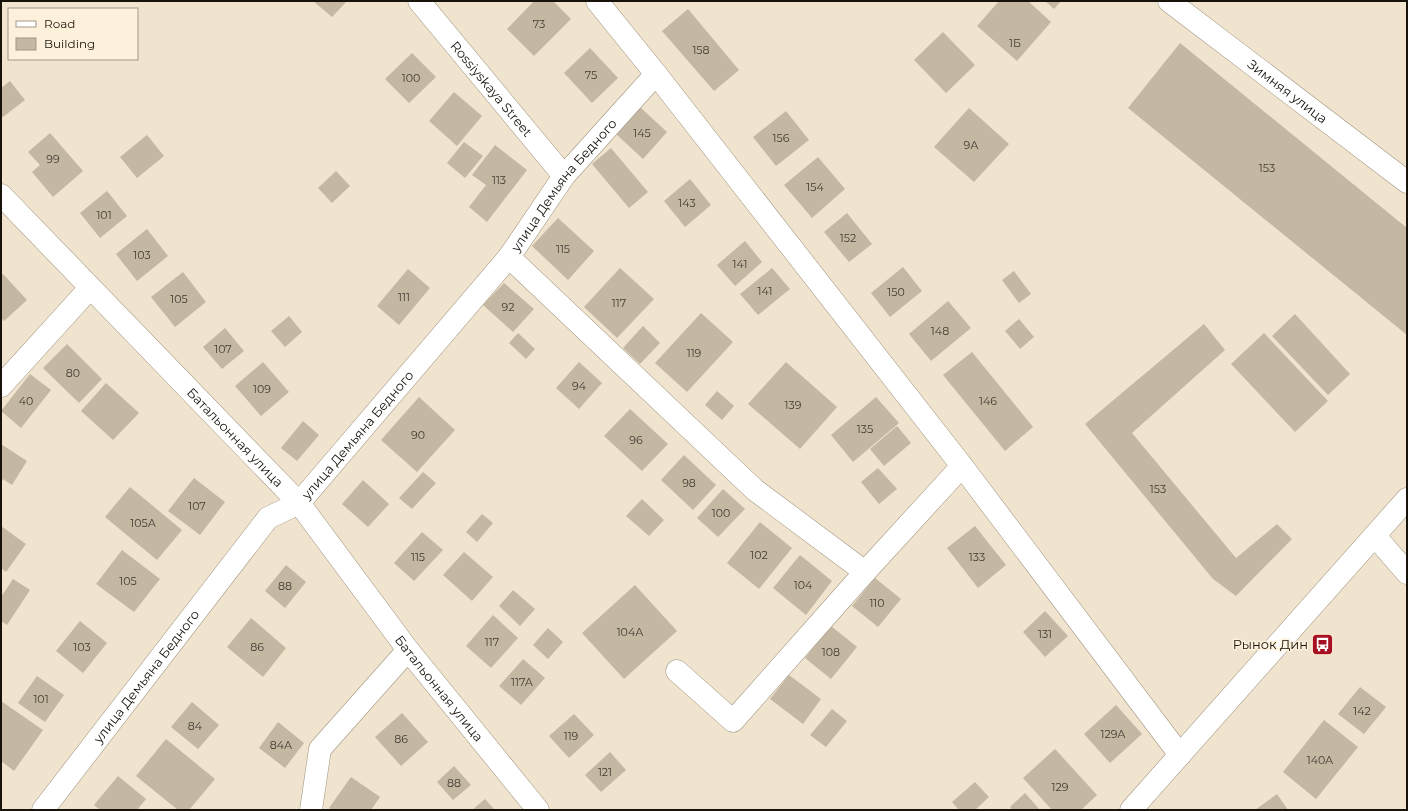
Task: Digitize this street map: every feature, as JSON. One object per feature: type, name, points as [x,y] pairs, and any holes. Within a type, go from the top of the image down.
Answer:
[{"type":"street","name":"Rossiyskaya Street","points":[[420,1],[564,176]]},
{"type":"street","points":[[597,1],[656,74],[962,466],[1180,755]]},
{"type":"street","name":"Зимняя улица","points":[[1169,1],[1406,180]]},
{"type":"street","name":"улица Демьяна Бедного","points":[[43,810],[268,518],[299,503],[509,257],[564,176],[656,74]]},
{"type":"street","name":"Батальонная улица","points":[[1,195],[299,503],[408,650],[538,810]]},
{"type":"street","points":[[509,257],[755,490],[865,572]]},
{"type":"street","points":[[1,386],[90,288]]},
{"type":"street","points":[[677,671],[733,721],[865,572],[962,466]]},
{"type":"street","points":[[1131,810],[1407,499]]},
{"type":"street","points":[[1375,536],[1407,573]]},
{"type":"street","points":[[311,810],[320,749],[408,650]]},
{"type":"building","points":[[313,1],[347,1],[332,17]]},
{"type":"building","points":[[534,1],[553,1],[571,19],[534,56],[507,29]]},
{"type":"building","points":[[999,1],[1028,1],[1051,22],[1017,61],[977,26]]},
{"type":"building","points":[[1045,1],[1061,1],[1054,9]]},
{"type":"building","points":[[688,9],[739,70],[714,91],[662,31]]},
{"type":"building","points":[[943,32],[975,65],[946,93],[914,60]]},
{"type":"building","points":[[1180,43],[1407,228],[1407,335],[1128,108]]},
{"type":"building","points":[[590,48],[618,78],[592,103],[564,73]]},
{"type":"building","points":[[412,53],[436,77],[409,103],[385,79]]},
{"type":"building","points":[[10,81],[25,100],[3,117],[1,115],[1,88]]},
{"type":"building","points":[[454,92],[482,116],[457,146],[429,121]]},
{"type":"building","points":[[640,107],[667,132],[643,159],[616,134]]},
{"type":"building","points":[[969,108],[1009,144],[974,182],[934,147]]},
{"type":"building","points":[[786,111],[809,140],[776,166],[753,137]]},
{"type":"building","points":[[50,133],[83,171],[53,197],[32,172],[40,165],[28,152]]},
{"type":"building","points":[[147,135],[164,156],[137,178],[120,157]]},
{"type":"building","points":[[464,142],[483,156],[465,178],[447,163]]},
{"type":"building","points":[[495,145],[527,170],[487,222],[469,207],[486,185],[472,175]]},
{"type":"building","points":[[611,148],[648,192],[629,208],[592,164]]},
{"type":"building","points":[[818,157],[845,189],[812,218],[784,185]]},
{"type":"building","points":[[336,171],[350,186],[332,203],[318,188]]},
{"type":"building","points":[[690,179],[711,205],[685,227],[664,201]]},
{"type":"building","points":[[107,191],[127,216],[100,238],[80,213]]},
{"type":"building","points":[[847,213],[872,244],[849,262],[824,232]]},
{"type":"building","points":[[558,218],[594,251],[568,280],[532,246]]},
{"type":"building","points":[[147,229],[168,256],[137,281],[116,254]]},
{"type":"building","points":[[745,241],[762,262],[735,286],[717,265]]},
{"type":"building","points":[[903,267],[922,291],[890,317],[871,293]]},
{"type":"building","points":[[620,268],[654,299],[617,338],[584,307]]},
{"type":"building","points":[[772,268],[790,289],[758,315],[740,294]]},
{"type":"building","points":[[408,269],[430,288],[399,325],[377,306]]},
{"type":"building","points":[[1014,271],[1031,294],[1019,303],[1002,280]]},
{"type":"building","points":[[183,272],[206,302],[175,327],[151,297]]},
{"type":"building","points":[[3,274],[27,300],[4,321],[1,318],[1,275]]},
{"type":"building","points":[[504,283],[534,309],[513,332],[483,305]]},
{"type":"building","points":[[948,301],[971,328],[931,361],[909,334]]},
{"type":"building","points":[[701,313],[733,342],[687,392],[655,363]]},
{"type":"building","points":[[1295,314],[1350,374],[1328,395],[1272,336]]},
{"type":"building","points":[[289,316],[302,332],[285,347],[271,331]]},
{"type":"building","points":[[1019,319],[1034,337],[1020,349],[1005,331]]},
{"type":"building","points":[[1204,324],[1225,350],[1132,433],[1236,558],[1277,524],[1292,539],[1236,596],[1213,579],[1085,424]]},
{"type":"building","points":[[643,326],[660,343],[640,364],[623,348]]},
{"type":"building","points":[[225,328],[244,351],[222,369],[203,347]]},
{"type":"building","points":[[518,333],[535,349],[526,359],[509,343]]},
{"type":"building","points":[[1264,333],[1328,401],[1295,432],[1231,364]]},
{"type":"building","points":[[67,344],[102,379],[79,403],[43,368]]},
{"type":"building","points":[[972,352],[1033,427],[1005,451],[943,375]]},
{"type":"building","points":[[263,362],[289,392],[261,416],[235,386]]},
{"type":"building","points":[[579,362],[602,383],[579,409],[556,388]]},
{"type":"building","points":[[786,362],[837,407],[800,449],[748,404]]},
{"type":"building","points":[[30,374],[51,390],[21,428],[1,411]]},
{"type":"building","points":[[106,383],[139,413],[113,440],[81,411]]},
{"type":"building","points":[[717,391],[734,406],[722,420],[705,405]]},
{"type":"building","points":[[419,397],[455,430],[417,472],[381,440]]},
{"type":"building","points":[[876,397],[899,423],[853,462],[831,435]]},
{"type":"building","points":[[630,409],[668,444],[642,471],[604,436]]},
{"type":"building","points":[[303,421],[319,435],[297,461],[281,448]]},
{"type":"building","points":[[897,426],[911,443],[884,466],[870,449]]},
{"type":"building","points":[[1,444],[27,461],[12,485],[3,479],[1,483]]},
{"type":"building","points":[[684,455],[716,485],[693,510],[661,480]]},
{"type":"building","points":[[878,468],[897,489],[879,504],[861,482]]},
{"type":"building","points":[[423,472],[436,483],[412,509],[399,498]]},
{"type":"building","points":[[194,478],[225,502],[200,535],[168,511]]},
{"type":"building","points":[[363,480],[389,504],[368,527],[342,504]]},
{"type":"building","points":[[130,487],[182,530],[157,560],[105,517]]},
{"type":"building","points":[[723,489],[745,509],[718,537],[697,518]]},
{"type":"building","points":[[642,499],[664,520],[649,536],[626,516]]},
{"type":"building","points":[[482,514],[493,523],[477,542],[466,532]]},
{"type":"building","points":[[760,522],[792,548],[759,589],[727,563]]},
{"type":"building","points":[[1,526],[26,544],[6,572],[1,568]]},
{"type":"building","points":[[975,526],[1006,565],[978,588],[947,548]]},
{"type":"building","points":[[422,532],[443,550],[414,581],[394,563]]},
{"type":"building","points":[[122,550],[160,579],[134,612],[96,584]]},
{"type":"building","points":[[464,552],[493,577],[472,601],[443,575]]},
{"type":"building","points":[[800,555],[832,581],[806,615],[773,588]]},
{"type":"building","points":[[286,565],[306,582],[285,608],[265,591]]},
{"type":"building","points":[[875,578],[901,599],[878,627],[852,606]]},
{"type":"building","points":[[13,579],[30,590],[7,625],[1,621],[1,597]]},
{"type":"building","points":[[635,585],[677,631],[624,679],[582,633]]},
{"type":"building","points":[[513,590],[535,609],[520,626],[499,606]]},
{"type":"building","points":[[1045,611],[1068,636],[1045,657],[1023,632]]},
{"type":"building","points":[[493,615],[518,638],[491,668],[466,646]]},
{"type":"building","points":[[251,618],[286,648],[263,677],[227,647]]},
{"type":"building","points":[[80,621],[107,643],[83,673],[56,651]]},
{"type":"building","points":[[831,626],[857,647],[831,679],[805,658]]},
{"type":"building","points":[[548,628],[563,642],[548,659],[533,645]]},
{"type":"building","points":[[523,659],[545,678],[521,705],[499,686]]},
{"type":"building","points":[[789,675],[821,699],[803,724],[770,699]]},
{"type":"building","points":[[37,676],[64,695],[45,722],[18,703]]},
{"type":"building","points":[[1360,687],[1386,707],[1364,734],[1338,714]]},
{"type":"building","points":[[1,701],[43,730],[14,771],[1,761]]},
{"type":"building","points":[[192,702],[219,725],[198,749],[171,727]]},
{"type":"building","points":[[1116,705],[1142,734],[1110,763],[1084,734]]},
{"type":"building","points":[[832,709],[847,721],[826,747],[810,735]]},
{"type":"building","points":[[402,713],[428,742],[401,766],[375,737]]},
{"type":"building","points":[[574,714],[594,735],[569,758],[549,736]]},
{"type":"building","points":[[1324,720],[1358,747],[1316,799],[1283,772]]},
{"type":"building","points":[[278,722],[304,743],[285,768],[259,748]]},
{"type":"building","points":[[166,739],[215,779],[189,810],[178,810],[136,776]]},
{"type":"building","points":[[1055,749],[1097,795],[1081,810],[1052,810],[1023,778]]},
{"type":"building","points":[[610,752],[626,770],[601,792],[585,775]]},
{"type":"building","points":[[454,766],[471,785],[453,800],[437,782]]},
{"type":"building","points":[[118,776],[146,799],[137,810],[100,810],[94,805]]},
{"type":"building","points":[[351,777],[380,797],[371,810],[332,810],[329,808]]},
{"type":"building","points":[[975,782],[989,797],[975,810],[959,810],[952,802]]},
{"type":"building","points":[[1025,793],[1040,810],[1012,810],[1010,807]]},
{"type":"building","points":[[1277,794],[1288,810],[1255,810]]},
{"type":"building","points":[[485,799],[495,810],[472,810]]},
{"type":"place","name":"Рынок Дин","points":[[1323,644]]}]
